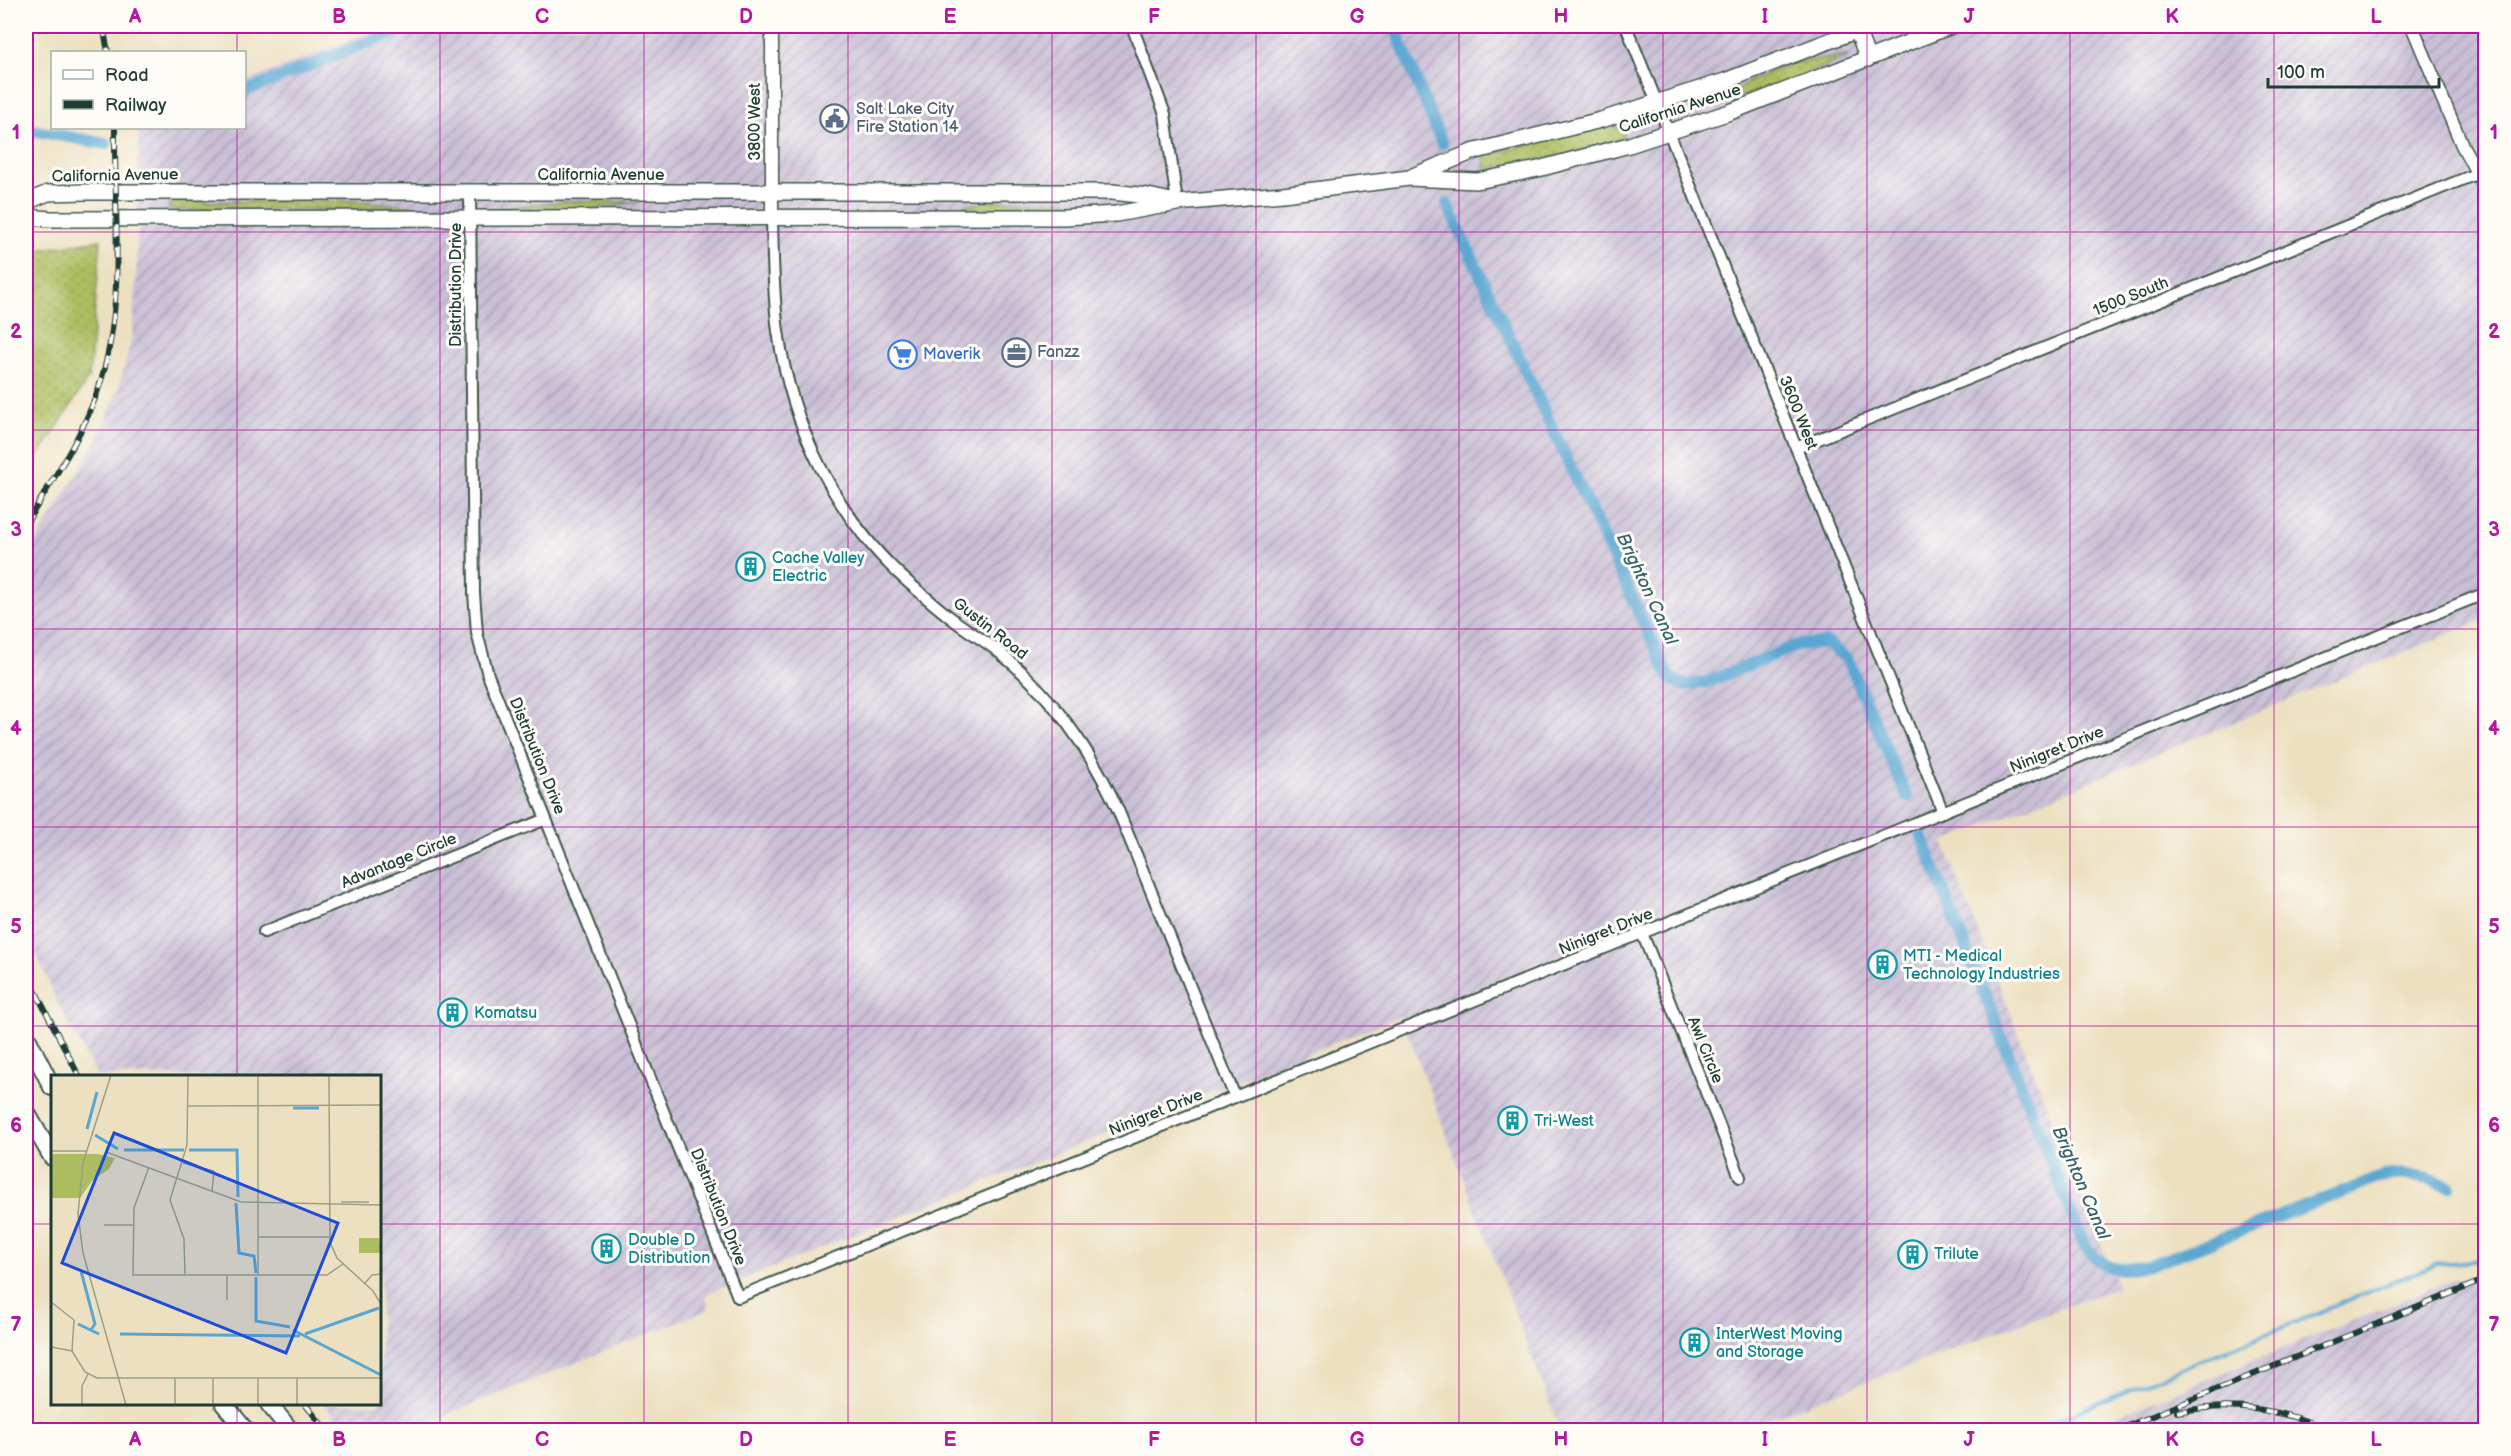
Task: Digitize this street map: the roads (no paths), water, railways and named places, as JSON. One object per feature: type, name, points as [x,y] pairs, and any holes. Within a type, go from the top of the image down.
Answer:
[{"type":"highway","points":[[26,1036],[51,1085]]},
{"type":"highway","points":[[26,1112],[51,1155]]},
{"type":"highway","points":[[225,1405],[245,1431]]},
{"type":"highway","points":[[270,1405],[290,1431]]},
{"type":"main road","name":"California Avenue","points":[[26,217],[51,219],[1086,217],[1133,212],[1177,203],[1282,194],[1409,178],[1466,181],[1488,179],[1568,161],[1670,132],[1951,26]]},
{"type":"main road","name":"California Avenue","points":[[1409,178],[1472,152],[1601,120],[1658,103],[1736,77],[1862,28]]},
{"type":"main road","points":[[1862,28],[1868,59]]},
{"type":"main road","name":"California Avenue","points":[[26,202],[48,193],[1112,192],[1148,196],[1177,203]]},
{"type":"street","points":[[772,27],[840,26]]},
{"type":"street","points":[[1132,26],[1165,114],[1177,203]]},
{"type":"street","name":"3600 West","points":[[1626,26],[1943,812]]},
{"type":"street","points":[[2412,26],[2476,174],[2486,190]]},
{"type":"street","name":"3800 West","points":[[772,27],[772,218]]},
{"type":"street","name":"1500 South","points":[[1796,448],[2476,174]]},
{"type":"street","name":"Distribution Drive","points":[[470,194],[474,594],[477,633],[488,675],[738,1298]]},
{"type":"street","name":"Gustin Road","points":[[772,218],[778,331],[782,352],[804,430],[821,468],[844,508],[885,561],[950,618],[999,652],[1019,670],[1055,708],[1089,754],[1118,810],[1235,1097]]},
{"type":"street","name":"Ninigret Drive","points":[[738,1298],[2486,593]]},
{"type":"street","name":"Advantage Circle","points":[[264,932],[546,819]]},
{"type":"street","name":"Awl Circle","points":[[1642,933],[1740,1177]]},
{"type":"waterway","name":"Brighton Canal","points":[[246,91],[409,26]]},
{"type":"waterway","name":"Brighton Canal","points":[[1394,26],[1442,143]]},
{"type":"waterway","name":"Brighton Canal","points":[[26,129],[106,144]]},
{"type":"waterway","name":"Brighton Canal","points":[[1447,204],[1670,679],[1684,685],[1707,682],[1798,645],[1827,643],[1848,660],[1907,797]]},
{"type":"waterway","name":"Brighton Canal","points":[[1922,837],[2085,1247],[2099,1261],[2120,1269],[2148,1266],[2386,1176],[2417,1176],[2450,1186]]},
{"type":"waterway","points":[[2032,1430],[2437,1264],[2486,1260]]},
{"type":"railway","points":[[103,26],[108,51]]},
{"type":"railway","points":[[26,524],[84,423],[99,387],[107,356],[116,292],[115,129]]},
{"type":"railway","points":[[26,973],[78,1075]]},
{"type":"railway","points":[[2118,1430],[2479,1282]]},
{"type":"railway","points":[[306,1405],[326,1430]]},
{"type":"railway","points":[[2177,1412],[2216,1408],[2254,1409],[2292,1416],[2329,1430]]},
{"type":"place","name":"Salt Lake City Fire Station 14","points":[[835,118]]},
{"type":"place","name":"Fanzz","points":[[1016,352]]},
{"type":"place","name":"Maverik","points":[[902,354]]},
{"type":"place","name":"Cache Valley Electric","points":[[751,567]]},
{"type":"place","name":"MTI - Medical Technology Industries","points":[[1882,965]]},
{"type":"place","name":"Komatsu","points":[[453,1013]]},
{"type":"place","name":"Tri-West","points":[[1513,1121]]},
{"type":"place","name":"Double D Distribution","points":[[607,1249]]},
{"type":"place","name":"Trilute","points":[[1913,1254]]},
{"type":"place","name":"InterWest Moving and Storage","points":[[1695,1343]]}]
